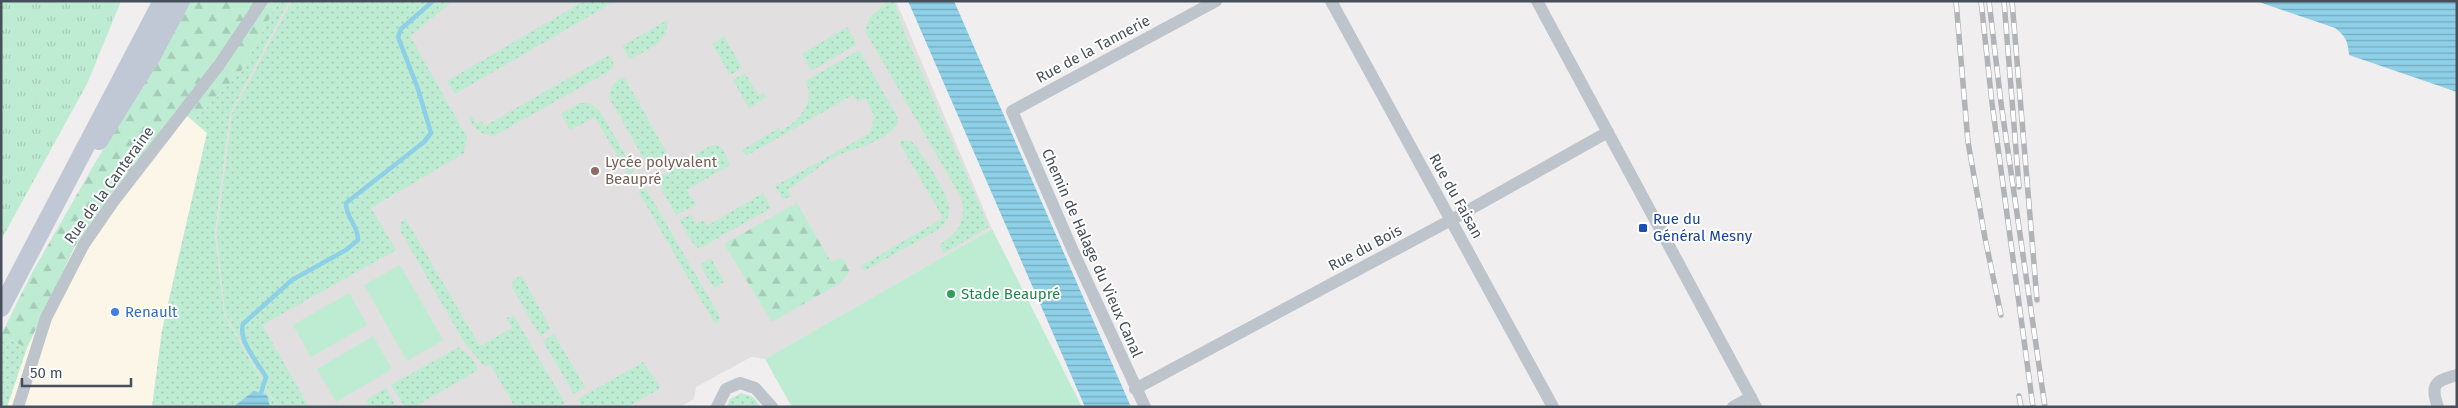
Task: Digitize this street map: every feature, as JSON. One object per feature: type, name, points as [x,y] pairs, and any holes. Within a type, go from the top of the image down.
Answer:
[{"type":"main road","points":[[1,308],[162,1]]},
{"type":"main road","points":[[46,224],[141,76],[181,1]]},
{"type":"street","name":"Rue de la Canteraine","points":[[18,407],[46,318],[84,244],[113,202],[219,65],[262,1]]},
{"type":"street","name":"Rue de la Tannerie","points":[[1012,111],[1216,1]]},
{"type":"street","name":"Rue du Faisan","points":[[1331,1],[1553,407]]},
{"type":"street","points":[[1537,1],[1753,402],[1733,407]]},
{"type":"street","name":"Chemin de Halage du Vieux Canal","points":[[1012,111],[1135,389],[1145,407]]},
{"type":"street","name":"Rue du Bois","points":[[1135,389],[1450,220],[1608,132]]},
{"type":"street","points":[[2437,402],[2434,388],[2438,381],[2457,375]]},
{"type":"street","points":[[717,407],[726,389],[740,383],[755,388],[772,407]]},
{"type":"shaded area","name":"Lycée polyvalent Beaupré","points":[[289,1],[896,1],[992,229],[765,359],[751,357],[696,387],[694,399],[680,407],[277,407],[224,314],[215,234],[230,114]]},
{"type":"shaded area","points":[[178,107],[207,133],[162,330],[152,407],[7,407],[27,346],[75,246]]},
{"type":"green space","points":[[1,1],[121,1],[87,84],[1,240]]},
{"type":"green space","points":[[188,1],[279,1],[240,73],[193,121],[178,108],[75,246],[27,348],[1,335],[33,271]]},
{"type":"green space","points":[[279,1],[289,1],[230,114],[215,234],[224,314],[277,407],[152,407],[162,330],[207,133],[193,121],[240,73]]},
{"type":"green space","points":[[292,1],[453,1],[410,36],[467,137],[464,153],[371,208],[396,250],[262,325],[309,407],[278,407],[225,313],[217,234],[232,114]]},
{"type":"green space","points":[[584,1],[615,1],[455,94],[447,81]]},
{"type":"green space","points":[[884,1],[894,1],[905,34],[989,227],[944,253],[939,245],[946,241],[959,226],[963,214],[962,199],[865,31],[869,18],[885,4]]},
{"type":"green space","points":[[667,20],[667,28],[661,40],[630,59],[622,46]]},
{"type":"green space","points":[[847,27],[857,44],[811,71],[802,54]]},
{"type":"green space","points":[[724,36],[742,68],[730,75],[712,44]]},
{"type":"green space","points":[[859,50],[898,118],[897,125],[892,131],[878,140],[839,155],[826,163],[788,189],[791,196],[783,200],[775,186],[869,134],[875,117],[865,98],[857,102],[853,95],[746,156],[742,150],[779,128],[781,131],[794,122],[807,104],[809,96],[805,81]]},
{"type":"green space","points":[[609,55],[613,61],[613,69],[494,136],[479,131],[469,118],[472,116],[477,124],[481,121],[485,126]]},
{"type":"green space","points":[[745,73],[758,95],[764,93],[767,97],[749,108],[733,80]]},
{"type":"green space","points":[[624,77],[667,153],[666,156],[648,166],[610,99],[612,85]]},
{"type":"green space","points":[[580,103],[589,103],[600,111],[634,170],[629,176],[595,117],[570,130],[561,114]]},
{"type":"green space","points":[[903,140],[911,141],[916,146],[937,179],[949,206],[949,213],[946,222],[939,229],[864,271],[861,266],[943,218],[899,142]]},
{"type":"green space","points":[[717,145],[722,148],[730,165],[687,190],[696,205],[676,215],[661,188],[660,177],[710,146]]},
{"type":"green space","points":[[645,187],[720,317],[718,323],[715,324],[638,191]]},
{"type":"green space","points":[[763,193],[771,208],[702,247],[698,248],[694,245],[679,220],[691,215],[696,224],[703,220],[707,226]]},
{"type":"green space","points":[[797,203],[831,262],[842,257],[850,271],[840,283],[772,322],[724,244]]},
{"type":"green space","points":[[405,218],[480,346],[512,328],[506,318],[514,316],[565,403],[558,407],[515,407],[490,364],[484,366],[464,342],[401,232],[401,223]]},
{"type":"green space","name":"Stade Beaupré","points":[[992,229],[1082,407],[792,407],[765,359]]},
{"type":"green space","points":[[711,258],[724,282],[714,288],[700,265]]},
{"type":"green space","points":[[400,265],[443,340],[407,361],[364,285]]},
{"type":"green space","points":[[521,275],[551,329],[540,336],[512,287],[513,281]]},
{"type":"green space","points":[[349,293],[367,325],[311,357],[293,325]]},
{"type":"green space","points":[[554,334],[585,387],[574,394],[543,341]]},
{"type":"green space","points":[[1,335],[27,348],[7,407],[1,407]]},
{"type":"green space","points":[[373,336],[392,369],[336,402],[317,369]]},
{"type":"green space","points":[[459,347],[472,358],[478,370],[414,407],[405,407],[391,385]]},
{"type":"green space","points":[[643,362],[661,388],[627,407],[582,407],[578,399]]},
{"type":"green space","points":[[386,388],[396,407],[370,407],[366,400]]},
{"type":"green space","points":[[741,393],[753,397],[761,407],[727,407],[730,399]]},
{"type":"water","points":[[908,1],[954,1],[1131,407],[1085,407]]},
{"type":"water","points":[[2256,1],[2457,1],[2457,92],[2349,55],[2346,40],[2335,28]]},
{"type":"water","points":[[254,391],[267,395],[270,407],[233,407]]},
{"type":"waterway","points":[[261,393],[266,377],[246,345],[242,331],[243,324],[292,280],[346,250],[358,240],[358,235],[346,208],[346,203],[424,142],[431,133],[418,89],[398,37],[401,29],[433,1]]},
{"type":"railway","points":[[1956,1],[1968,142],[2001,315]]},
{"type":"railway","points":[[1981,1],[1992,103],[2033,407]]},
{"type":"railway","points":[[1989,1],[2001,103],[2045,407]]},
{"type":"railway","points":[[2004,1],[2019,187]]},
{"type":"railway","points":[[2012,1],[2037,300]]},
{"type":"railway","points":[[2019,396],[2021,407]]},
{"type":"place","name":"Lycée polyvalent Beaupré","points":[[595,171]]},
{"type":"place","name":"Rue du Général Mesny","points":[[1643,228]]},
{"type":"place","name":"Stade Beaupré","points":[[951,294]]},
{"type":"place","name":"Renault","points":[[115,312]]}]
